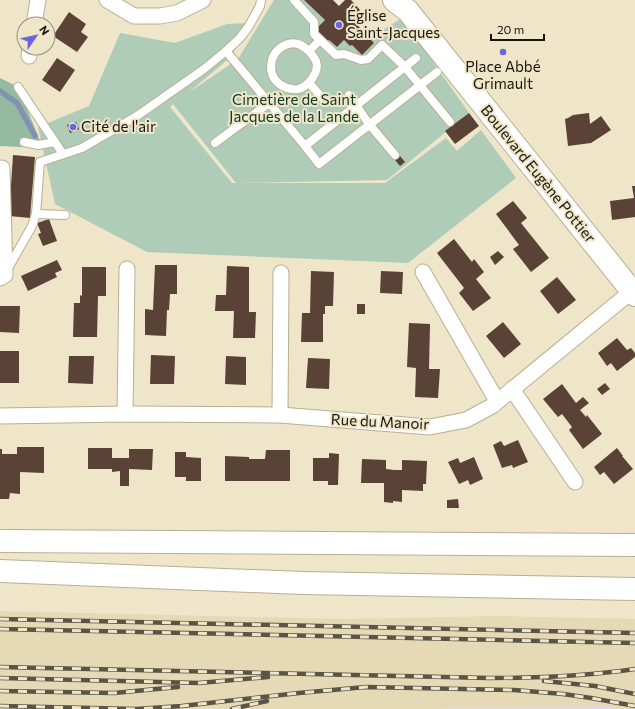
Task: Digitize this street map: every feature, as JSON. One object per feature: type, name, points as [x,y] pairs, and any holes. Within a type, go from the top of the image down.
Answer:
[{"type":"main road","name":"Boulevard Eugène Pottier","points":[[394,0],[408,11],[634,293]]},
{"type":"main road","points":[[0,541],[635,545]]},
{"type":"main road","points":[[0,571],[303,583],[635,589]]},
{"type":"main road","points":[[303,583],[635,577]]},
{"type":"street","points":[[35,16],[38,0]]},
{"type":"street","points":[[107,0],[134,16],[160,16],[178,13],[203,0]]},
{"type":"street","points":[[2,168],[2,276]]},
{"type":"street","points":[[125,414],[127,269]]},
{"type":"street","points":[[423,272],[497,401]]},
{"type":"street","points":[[280,415],[281,273]]},
{"type":"street","name":"Rue du Manoir","points":[[0,416],[125,414],[280,415],[430,427],[466,420],[492,406],[634,293]]},
{"type":"street","points":[[512,389],[575,482]]},
{"type":"lane","points":[[2,276],[32,226],[36,214],[40,162],[82,148],[137,116],[204,69],[240,38],[249,26],[262,0]]},
{"type":"lane","points":[[294,0],[314,22],[314,34],[336,55],[344,54],[361,60],[368,59],[382,45],[405,67],[450,122]]},
{"type":"lane","points":[[309,50],[320,40]]},
{"type":"lane","points":[[289,44],[298,44],[309,50],[316,62],[316,73],[309,82],[297,90],[286,88],[277,83],[272,73],[272,60],[278,49],[289,44]]},
{"type":"lane","points":[[226,51],[320,164],[437,72]]},
{"type":"lane","points":[[305,146],[416,58]]},
{"type":"lane","points":[[309,82],[326,102]]},
{"type":"lane","points":[[18,87],[63,154]]},
{"type":"lane","points":[[348,96],[395,155]]},
{"type":"lane","points":[[215,143],[270,103]]},
{"type":"lane","points":[[24,142],[38,145],[55,142]]},
{"type":"lane","points":[[36,214],[65,215]]},
{"type":"shaded area","points":[[0,611],[345,619],[497,616],[635,619],[635,709],[614,709],[608,706],[434,709],[0,709]]},
{"type":"shaded area","points":[[608,706],[614,709],[434,709]]},
{"type":"green space","name":"Cimetière de Saint Jacques de la Lande","points":[[274,0],[304,0],[325,20],[316,29],[328,41],[329,40],[337,47],[344,40],[350,46],[352,45],[362,55],[374,43],[370,38],[402,18],[469,113],[387,180],[236,183],[385,183],[446,138],[457,151],[481,130],[516,178],[408,263],[147,252],[55,204],[38,127],[89,106],[120,33],[175,43],[227,24],[247,23],[232,56],[188,93],[238,59]],"holes":[[[173,104],[236,183],[232,183],[170,107]]]},
{"type":"green space","points":[[0,78],[18,87],[43,148],[0,146]]},
{"type":"building","name":"Église Saint-Jacques","points":[[304,0],[333,0],[339,6],[345,0],[351,0],[360,10],[351,18],[374,43],[362,55],[352,45],[350,46],[344,40],[337,47],[329,40],[328,41],[316,29],[325,20]]},
{"type":"building","points":[[69,12],[86,24],[81,32],[88,37],[77,52],[56,38],[56,32]]},
{"type":"building","points":[[57,58],[75,70],[60,92],[42,80]]},
{"type":"building","points":[[469,113],[479,126],[455,144],[445,131]]},
{"type":"building","points":[[589,113],[590,124],[601,116],[611,130],[591,143],[568,146],[565,119],[573,115]]},
{"type":"building","name":"Cité de l'air","points":[[76,122],[79,129],[70,133],[67,125]]},
{"type":"building","points":[[13,155],[35,157],[30,218],[9,216]]},
{"type":"building","points":[[400,156],[405,162],[400,166],[395,160]]},
{"type":"building","points":[[632,186],[635,186],[635,217],[612,220],[610,201],[634,198]]},
{"type":"building","points":[[513,201],[527,218],[521,223],[549,258],[531,272],[513,249],[519,245],[496,214]]},
{"type":"building","points":[[49,219],[57,241],[43,246],[38,234],[41,233],[37,223]]},
{"type":"building","points":[[454,239],[472,262],[474,259],[484,272],[476,279],[491,298],[473,311],[459,293],[464,288],[437,253]]},
{"type":"building","points":[[498,251],[504,257],[495,265],[490,257]]},
{"type":"building","points":[[57,260],[62,270],[55,273],[57,277],[28,291],[21,276]]},
{"type":"building","points":[[155,265],[177,265],[177,294],[170,294],[169,310],[167,310],[166,336],[145,335],[145,309],[153,310]]},
{"type":"building","points":[[227,266],[249,267],[249,312],[256,312],[255,338],[233,338],[234,311],[215,311],[216,295],[226,295]]},
{"type":"building","points":[[82,267],[106,267],[106,296],[98,296],[97,337],[73,337],[74,303],[80,303],[80,295],[82,296]]},
{"type":"building","points":[[311,271],[334,272],[333,306],[325,306],[325,314],[323,314],[323,342],[301,342],[302,313],[310,313]]},
{"type":"building","points":[[381,271],[403,272],[402,294],[380,293]]},
{"type":"building","points":[[557,277],[576,300],[558,314],[540,291]]},
{"type":"building","points":[[357,304],[365,304],[365,314],[357,314]]},
{"type":"building","points":[[0,306],[20,306],[19,333],[0,332]]},
{"type":"building","points":[[503,322],[521,344],[504,358],[486,336]]},
{"type":"building","points":[[409,323],[430,324],[429,369],[440,369],[438,398],[415,397],[416,368],[407,367]]},
{"type":"building","points":[[617,338],[627,350],[631,348],[635,353],[635,357],[617,371],[611,363],[607,366],[598,353]]},
{"type":"building","points":[[0,351],[19,351],[19,383],[0,383]]},
{"type":"building","points":[[151,355],[175,356],[174,384],[150,384]]},
{"type":"building","points":[[69,356],[94,356],[93,384],[68,383]]},
{"type":"building","points":[[226,356],[246,357],[246,385],[225,384]]},
{"type":"building","points":[[308,358],[330,359],[329,389],[306,388]]},
{"type":"building","points":[[605,383],[610,389],[602,395],[597,389]]},
{"type":"building","points":[[562,384],[576,403],[583,397],[589,403],[580,410],[586,417],[587,415],[602,434],[583,449],[569,430],[572,427],[562,414],[558,417],[543,399]]},
{"type":"building","points":[[518,440],[528,462],[513,468],[512,465],[502,468],[493,445],[501,441],[504,446]]},
{"type":"building","points":[[17,447],[44,447],[44,473],[20,472],[20,494],[10,493],[9,499],[0,499],[0,449],[2,449],[2,454],[17,454]]},
{"type":"building","points":[[88,448],[112,448],[112,458],[129,458],[129,449],[153,449],[152,470],[129,469],[129,486],[120,486],[120,471],[112,472],[112,469],[88,469]]},
{"type":"building","points":[[617,448],[633,469],[614,484],[604,472],[600,475],[594,467]]},
{"type":"building","points":[[266,450],[290,450],[290,481],[225,481],[225,456],[265,459]]},
{"type":"building","points":[[175,452],[186,452],[186,457],[201,458],[201,481],[186,481],[186,477],[175,477]]},
{"type":"building","points":[[329,453],[339,454],[338,485],[328,485],[328,481],[313,481],[313,458],[329,458]]},
{"type":"building","points":[[474,457],[483,479],[470,485],[468,480],[459,484],[448,462],[458,458],[460,463]]},
{"type":"building","points":[[362,459],[386,460],[386,469],[394,470],[402,470],[402,460],[427,461],[426,484],[423,484],[423,491],[402,490],[402,502],[384,502],[384,483],[361,483]]},
{"type":"building","points":[[458,499],[459,508],[447,508],[447,500]]},
{"type":"waterway","points":[[0,91],[17,103],[35,136]]},
{"type":"railway","points":[[0,619],[635,633]]},
{"type":"railway","points":[[0,629],[635,643]]},
{"type":"railway","points":[[0,667],[489,678],[562,676],[635,669]]},
{"type":"railway","points":[[0,678],[199,683],[268,677]]},
{"type":"railway","points":[[544,681],[595,686],[635,694]]},
{"type":"railway","points":[[0,691],[114,693],[178,687]]},
{"type":"railway","points":[[0,706],[136,709],[182,706],[366,687],[514,690],[563,694],[635,706]]},
{"type":"railway","points":[[232,709],[267,701]]},
{"type":"place","name":"Église Saint-Jacques","points":[[339,25]]},
{"type":"place","name":"Place Abbé Grimault","points":[[503,52]]},
{"type":"place","name":"Cité de l'air","points":[[73,127]]}]
